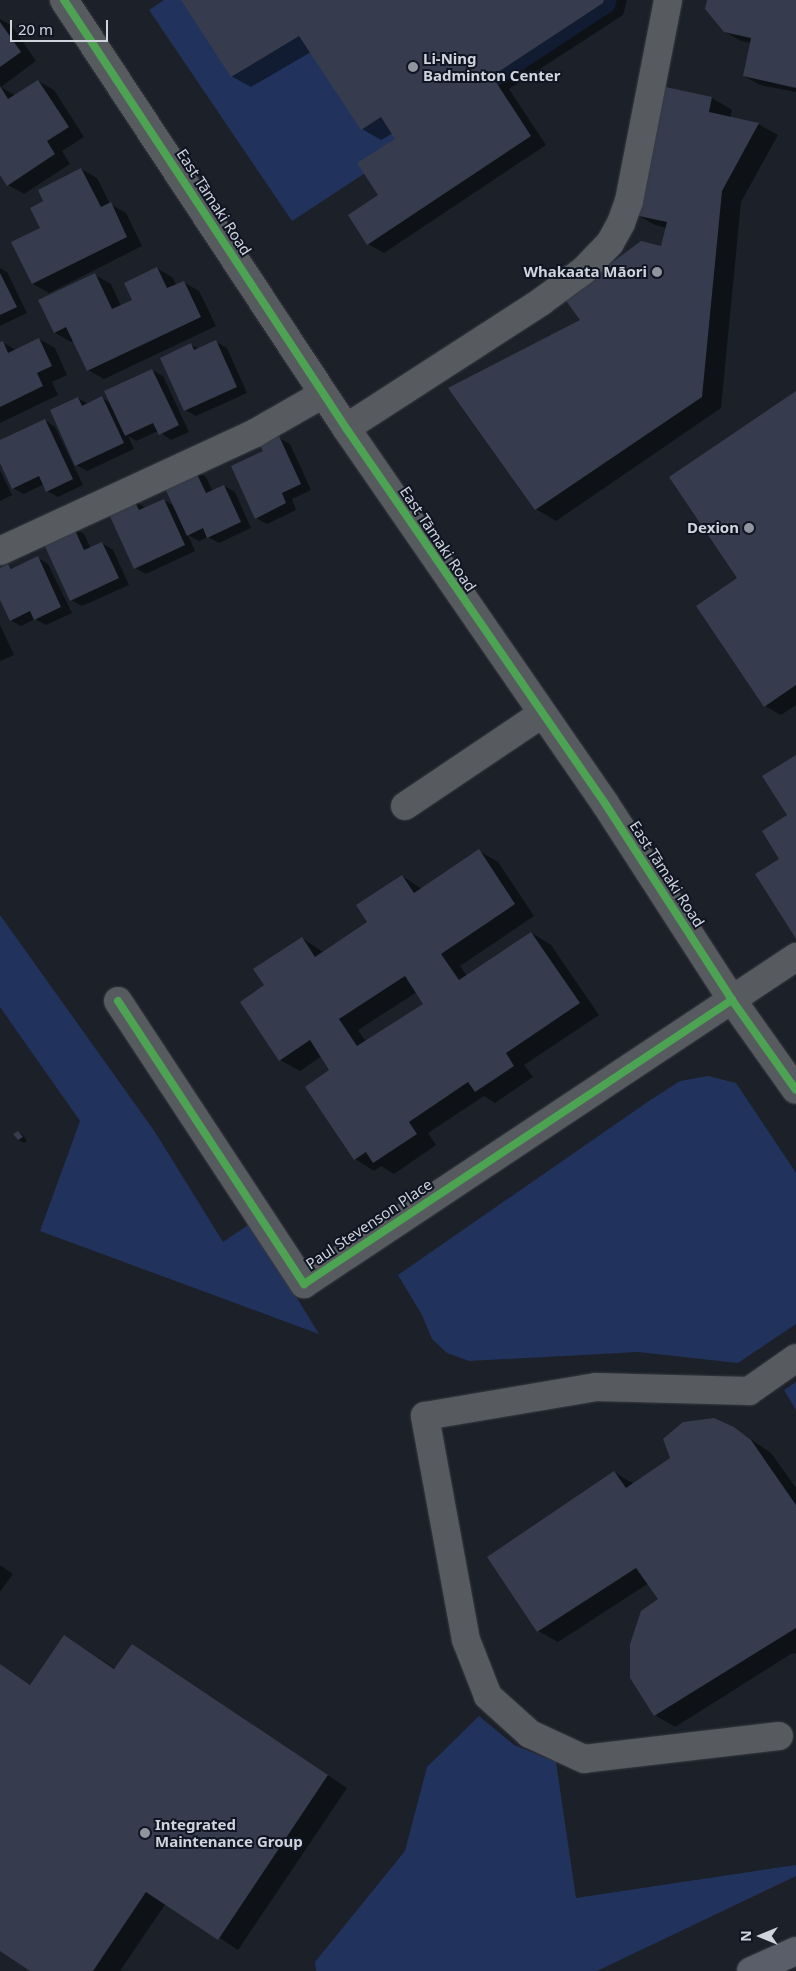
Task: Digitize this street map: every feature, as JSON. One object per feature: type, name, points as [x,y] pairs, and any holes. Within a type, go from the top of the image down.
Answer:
[{"type":"main road","points":[[751,1971],[796,1951]]},
{"type":"street","name":"East Tāmaki Road","points":[[64,0],[346,428],[606,805],[732,1000],[796,1090]]},
{"type":"street","points":[[346,428],[542,301],[583,271],[610,243],[621,223],[629,201],[668,0]]},
{"type":"street","points":[[0,551],[255,433],[324,394]]},
{"type":"street","points":[[405,806],[542,714]]},
{"type":"street","points":[[732,1000],[796,957]]},
{"type":"street","name":"Paul Stevenson Place","points":[[118,1001],[304,1284],[732,1000]]},
{"type":"street","points":[[779,1736],[584,1759],[530,1734],[495,1703],[488,1696],[466,1640],[424,1416],[596,1387],[749,1391],[796,1358]]},
{"type":"shaded area","points":[[164,0],[617,0],[614,10],[292,221],[149,10]]},
{"type":"shaded area","points":[[0,915],[155,1132],[223,1242],[251,1223],[319,1334],[40,1231],[80,1121],[0,1007]]},
{"type":"shaded area","points":[[708,1076],[736,1083],[796,1173],[796,1324],[738,1363],[638,1352],[469,1361],[447,1353],[432,1339],[422,1315],[398,1275],[680,1081]]},
{"type":"shaded area","points":[[796,1382],[796,1410],[784,1390]]},
{"type":"shaded area","points":[[479,1716],[514,1745],[556,1762],[576,1898],[796,1865],[796,1876],[597,1971],[316,1971],[315,1962],[405,1851],[427,1767]]},
{"type":"building","name":"Li-Ning Badminton Center","points":[[181,0],[604,0],[603,3],[492,76],[531,136],[367,245],[348,215],[378,195],[357,163],[395,139],[381,117],[361,130],[299,36],[231,77]]},
{"type":"building","points":[[707,0],[796,0],[796,88],[743,76],[751,38],[724,32],[705,9]]},
{"type":"building","points":[[0,22],[21,52],[0,67]]},
{"type":"building","points":[[38,80],[69,127],[47,141],[55,154],[7,186],[0,175],[0,86],[8,99]]},
{"type":"building","name":"Whakaata Māori","points":[[661,86],[712,97],[709,112],[759,123],[722,191],[702,397],[535,510],[448,388],[580,320],[564,298],[641,241],[661,246],[667,222],[634,215]]},
{"type":"building","points":[[81,168],[101,207],[111,202],[127,237],[32,284],[11,242],[40,228],[30,208],[43,201],[38,190]]},
{"type":"building","points":[[157,267],[167,288],[184,281],[201,317],[87,371],[66,327],[54,333],[38,300],[95,273],[112,309],[132,300],[124,283]]},
{"type":"building","points":[[0,273],[17,307],[0,315]]},
{"type":"building","points":[[39,338],[52,366],[37,373],[43,386],[0,407],[0,342],[3,341],[8,353]]},
{"type":"building","points":[[216,340],[237,387],[184,411],[160,358],[191,343],[194,350]]},
{"type":"building","points":[[152,369],[179,425],[159,435],[153,423],[125,436],[104,391]]},
{"type":"building","name":"Dexion","points":[[796,391],[796,685],[764,707],[696,606],[737,578],[669,477]]},
{"type":"building","points":[[102,396],[124,443],[75,466],[50,410],[78,397],[82,406]]},
{"type":"building","points":[[45,419],[73,479],[46,492],[39,476],[12,489],[0,463],[0,440]]},
{"type":"building","points":[[279,436],[301,484],[282,493],[286,503],[255,519],[231,466],[263,451],[260,445]]},
{"type":"building","points":[[195,470],[206,493],[224,485],[241,522],[207,538],[203,528],[187,536],[163,484]]},
{"type":"building","points":[[133,498],[139,510],[164,499],[185,545],[134,569],[107,510]]},
{"type":"building","points":[[73,526],[84,550],[102,542],[119,578],[70,601],[42,540]]},
{"type":"building","points":[[38,556],[61,607],[34,620],[30,611],[10,621],[0,600],[0,568],[8,564],[11,569]]},
{"type":"building","points":[[796,755],[796,939],[755,874],[779,859],[762,831],[787,815],[762,776]]},
{"type":"building","points":[[479,849],[515,904],[441,954],[459,980],[531,932],[580,1003],[506,1053],[514,1066],[475,1092],[468,1082],[409,1122],[417,1134],[373,1163],[366,1152],[354,1160],[305,1087],[329,1070],[310,1040],[279,1061],[240,1002],[264,985],[253,969],[302,937],[315,957],[367,922],[356,905],[402,875],[414,893]],"holes":[[[405,976],[423,1004],[357,1046],[339,1019]]]},
{"type":"building","points":[[18,1131],[23,1137],[18,1140],[13,1134]]},
{"type":"building","points":[[714,1418],[734,1427],[751,1440],[796,1505],[796,1628],[654,1716],[630,1678],[630,1644],[641,1611],[658,1599],[636,1568],[537,1632],[487,1557],[614,1471],[626,1488],[670,1458],[663,1439],[683,1422]]},
{"type":"building","name":"Integrated Maintenance Group","points":[[64,1635],[114,1669],[132,1644],[328,1775],[218,1940],[146,1892],[93,1971],[30,1971],[0,1951],[0,1664],[30,1685]]},
{"type":"cycle path","points":[[64,0],[346,428],[606,805],[732,1000],[796,1090]]},
{"type":"cycle path","points":[[118,1001],[304,1284],[732,1000]]},
{"type":"place","name":"Li-Ning Badminton Center","points":[[413,67]]},
{"type":"place","name":"Whakaata Māori","points":[[657,272]]},
{"type":"place","name":"Dexion","points":[[749,528]]},
{"type":"place","name":"Integrated Maintenance Group","points":[[145,1833]]}]
